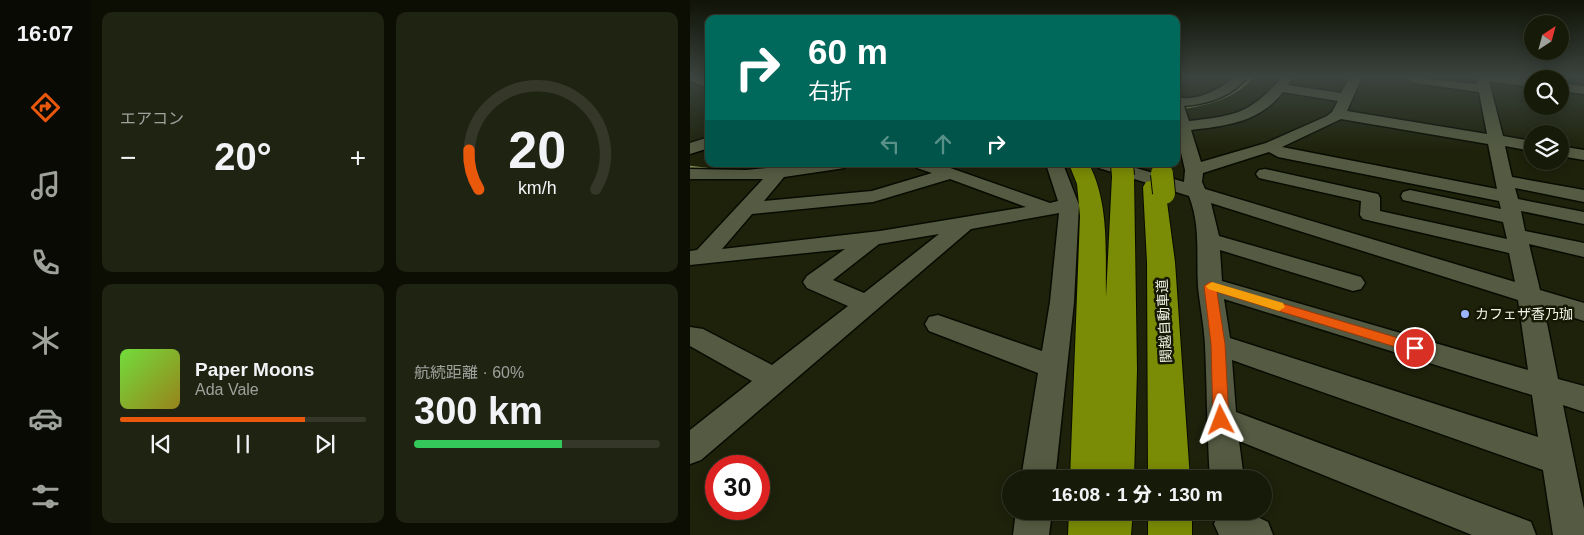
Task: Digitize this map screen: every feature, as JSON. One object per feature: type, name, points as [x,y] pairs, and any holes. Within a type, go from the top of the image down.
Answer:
[{"type":"highway","name":"関越自動車道","points":[[1121,178],[1161,262],[1169,470]]},
{"type":"highway","points":[[1091,470],[1092,216],[1121,178]]},
{"type":"highway","points":[[1114,470],[1120,370],[1121,178]]},
{"type":"highway","points":[[1090,535],[1091,520]]},
{"type":"highway","points":[[1110,535],[1111,520]]},
{"type":"highway","points":[[1170,520],[1170,535]]},
{"type":"street","points":[[1184,126],[1225,120],[1248,113],[1263,106],[1266,102]]},
{"type":"street","points":[[1196,181],[1275,149],[1320,125],[1338,114],[1343,102]]},
{"type":"street","points":[[1488,102],[1529,296],[1571,535]]},
{"type":"street","points":[[1180,112],[1202,204],[1208,240],[1210,286],[1218,344],[1221,420],[1226,470]]},
{"type":"street","points":[[1338,114],[1524,145]]},
{"type":"street","points":[[1275,149],[1260,181],[1371,198],[1370,215],[1512,214],[1584,218]]},
{"type":"street","points":[[1275,149],[1512,214],[1584,250]]},
{"type":"street","points":[[1569,152],[1584,155]]},
{"type":"street","points":[[690,162],[705,163]]},
{"type":"street","points":[[755,167],[777,169]]},
{"type":"street","points":[[690,174],[736,177],[777,169],[801,167]]},
{"type":"street","points":[[931,167],[949,174]]},
{"type":"street","points":[[1069,167],[1121,178]]},
{"type":"street","points":[[696,258],[746,209],[777,169]]},
{"type":"street","points":[[746,209],[873,196],[949,174],[1196,181],[1529,296],[1584,312]]},
{"type":"street","points":[[696,258],[788,250],[965,224],[1121,178]]},
{"type":"street","points":[[1039,470],[1062,302],[1121,178]]},
{"type":"street","points":[[1410,196],[1512,214],[1584,196]]},
{"type":"street","points":[[690,449],[965,224]]},
{"type":"street","points":[[866,304],[815,282],[875,237]]},
{"type":"street","points":[[1208,240],[1353,283]]},
{"type":"street","points":[[1210,286],[1584,399]]},
{"type":"street","points":[[938,324],[1053,367]]},
{"type":"street","points":[[694,336],[774,380]]},
{"type":"street","points":[[1218,344],[1557,459]]},
{"type":"street","points":[[1221,420],[1518,535]]},
{"type":"street","points":[[1031,535],[1033,520]]},
{"type":"waterway","points":[[1186,107],[1209,102]]},
{"type":"waterway","points":[[690,168],[707,170]]},
{"type":"slow traffic","points":[[1212,286],[1279,307]]},
{"type":"place","name":"カフェザ香乃珈","points":[[1465,314]]},
{"type":"route","points":[[1221,420],[1218,344],[1210,286],[1415,348]]}]
